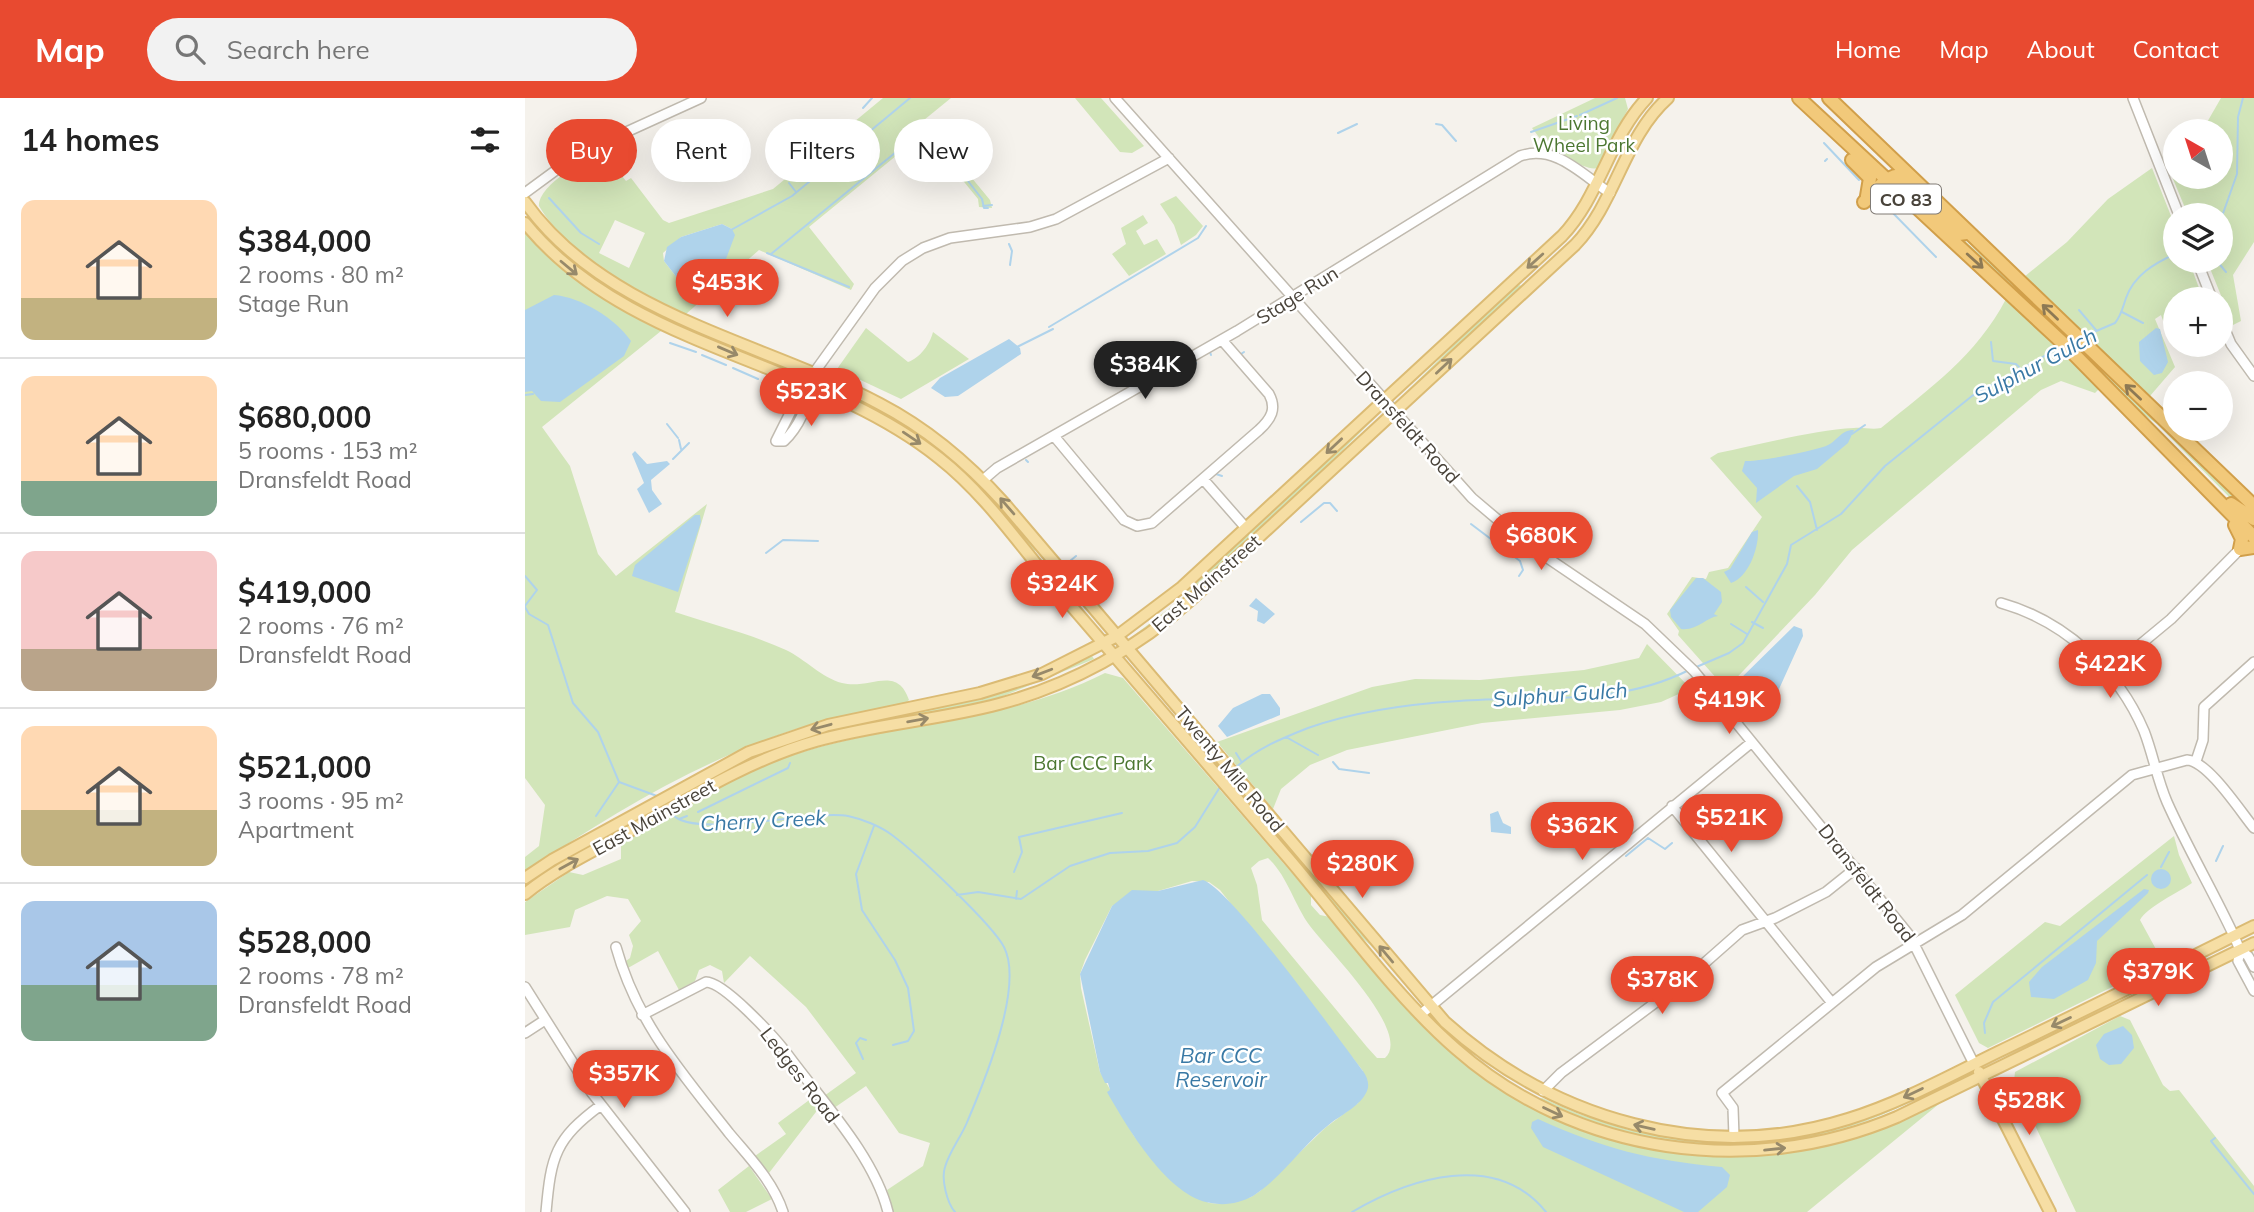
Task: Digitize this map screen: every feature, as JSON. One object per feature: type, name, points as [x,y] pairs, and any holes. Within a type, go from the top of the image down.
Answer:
[{"type":"highway","points":[[1791,98],[1802,101]]},
{"type":"highway","name":"CO 83","points":[[1829,98],[2254,506]]},
{"type":"highway","name":"CO 83","points":[[1802,101],[2015,298],[2101,381],[2254,537]]},
{"type":"highway","points":[[1822,120],[1827,136],[1870,178],[1867,197]]},
{"type":"highway","points":[[1905,198],[1884,195],[1864,202],[1886,180],[1895,176],[1959,234],[1969,233]]},
{"type":"highway","points":[[2192,446],[2254,495]]},
{"type":"highway","points":[[2190,471],[2245,516],[2254,519]]},
{"type":"highway","points":[[2234,517],[2236,530],[2242,539],[2240,549],[2254,547]]},
{"type":"main road","name":"East Mainstreet","points":[[525,894],[551,874],[746,767],[806,744],[999,704],[1065,681],[1127,648],[1182,608],[1586,233],[1646,124],[1668,98]]},
{"type":"main road","name":"East Mainstreet","points":[[525,878],[683,786],[727,762],[776,741],[836,723],[999,688],[1050,670],[1117,636],[1174,595],[1577,219],[1641,100]]},
{"type":"main road","points":[[1625,163],[1625,151],[1643,115],[1641,100]]},
{"type":"main road","name":"Twenty Mile Road","points":[[525,202],[568,250],[614,285],[814,374],[909,420],[950,449],[983,480],[1430,1006],[1461,1036],[1494,1061],[1543,1091],[1586,1111],[1629,1124],[1686,1134],[1734,1137],[1790,1132],[1846,1120],[1882,1107],[1975,1064],[2254,926]]},
{"type":"main road","points":[[1557,261],[1556,253],[1577,228],[1577,219]]},
{"type":"main road","name":"Twenty Mile Road","points":[[525,223],[571,270],[614,299],[893,426],[955,471],[983,499],[1113,657],[1421,1014],[1471,1061],[1514,1092],[1560,1115],[1608,1133],[1660,1146],[1738,1152],[1814,1143],[1886,1122],[2254,943]]},
{"type":"main road","points":[[1471,1061],[1480,1061],[1531,1095],[1543,1091]]},
{"type":"main road","name":"Dransfeldt Road","points":[[1975,1064],[2050,1212]]},
{"type":"main road","points":[[1660,1146],[1673,1142],[1726,1146],[1734,1137]]},
{"type":"street","name":"Dransfeldt Road","points":[[1115,98],[1472,498],[1503,527],[1635,616],[1662,639],[1709,689],[1915,944],[1975,1064]]},
{"type":"street","points":[[2133,98],[2174,203]]},
{"type":"street","points":[[525,193],[578,154],[694,100]]},
{"type":"street","name":"Stage Run","points":[[983,480],[1222,340],[1520,156],[1534,153],[1557,157],[1610,193]]},
{"type":"street","points":[[808,386],[809,395],[795,428],[784,441],[776,441],[801,391],[808,386],[879,284],[918,251],[958,236],[1030,227],[1056,219],[1168,158]]},
{"type":"street","points":[[1054,436],[1122,519],[1133,526],[1153,522],[1265,425],[1273,412],[1269,394],[1222,340]]},
{"type":"street","points":[[2233,347],[2254,376]]},
{"type":"street","points":[[1203,479],[1246,528]]},
{"type":"street","points":[[2107,672],[2171,620],[2240,549]]},
{"type":"street","points":[[2001,603],[2063,632],[2107,672],[2137,717],[2168,803],[2240,950],[2248,956],[2254,967]]},
{"type":"street","points":[[2196,761],[2203,740],[2204,707],[2254,662]]},
{"type":"street","points":[[1421,1014],[1752,741]]},
{"type":"street","points":[[1734,1137],[1733,1108],[1722,1093],[1832,1003],[1881,964],[1962,915],[2132,775],[2196,761]]},
{"type":"street","points":[[2196,761],[2254,828]]},
{"type":"street","points":[[1672,806],[1832,1003]]},
{"type":"street","points":[[1543,1091],[1561,1073],[1699,969],[1738,932],[1829,890],[1856,868]]},
{"type":"street","points":[[616,947],[624,977],[659,1044],[767,1179],[783,1212]]},
{"type":"street","points":[[2240,950],[2238,961],[2254,991]]},
{"type":"street","name":"Ledges Road","points":[[642,1015],[706,982],[720,987],[785,1051],[866,1162],[880,1188],[888,1212]]},
{"type":"street","points":[[525,987],[601,1105],[685,1212]]},
{"type":"street","points":[[525,1033],[545,1020]]},
{"type":"street","points":[[546,1212],[553,1162],[561,1143],[573,1127],[601,1105]]},
{"type":"green space","points":[[883,98],[951,98],[925,119],[894,119],[894,158],[880,169],[880,119],[858,119]]},
{"type":"green space","points":[[1075,98],[1101,98],[1144,146],[1132,153],[1120,152]]},
{"type":"green space","name":"Living Wheel Park","points":[[1595,98],[1625,98],[1628,109],[1597,168],[1586,167],[1541,148],[1544,144],[1532,128]]},
{"type":"green space","points":[[2221,98],[2254,98],[2254,242],[2233,275],[2241,321],[2233,325],[2233,287],[2218,287],[2212,273],[2233,273],[2233,203],[2183,203],[2177,189],[2233,189],[2233,119],[2209,119]]},
{"type":"green space","points":[[2152,168],[2166,203],[2163,203],[2163,273],[2193,273],[2199,287],[2163,287],[2163,320],[2161,315],[2155,319],[2163,338],[2163,357],[2171,357],[2175,367],[2172,371],[2163,371],[2163,381],[2150,396],[2024,277],[2067,242],[2108,199]]},
{"type":"green space","points":[[554,182],[634,182],[663,220],[669,223],[773,189],[781,182],[864,182],[809,227],[854,284],[851,290],[759,250],[686,314],[604,270],[567,241],[539,206],[541,198]],"holes":[[[615,220],[645,233],[629,268],[599,253]],[[722,224],[732,229],[732,242],[681,283],[664,261],[663,253],[681,237]]]},
{"type":"green space","points":[[964,182],[975,182],[990,200],[992,208],[979,207],[978,199]]},
{"type":"green space","points":[[1898,182],[1998,270],[2163,427],[2163,430],[2139,411],[2042,315]]},
{"type":"green space","points":[[1176,196],[1203,226],[1196,235],[1181,245],[1174,225],[1160,204]]},
{"type":"green space","points":[[1143,215],[1148,223],[1136,231],[1144,245],[1157,239],[1166,254],[1129,276],[1112,254],[1126,244],[1121,228]]},
{"type":"green space","points":[[525,231],[552,259],[581,283],[661,331],[542,427],[570,466],[598,554],[616,576],[707,504],[675,612],[773,644],[827,677],[842,683],[897,683],[904,689],[909,700],[905,704],[815,723],[738,751],[629,806],[525,872],[525,857],[539,846],[545,805],[525,778]]},
{"type":"green space","points":[[1520,285],[1523,288],[1402,396],[1512,288]]},
{"type":"green space","points":[[2006,299],[2099,389],[2095,393],[2061,381],[2041,390],[1852,550],[1815,595],[1726,689],[1678,635],[1679,631],[1667,614],[1692,577],[1706,579],[1709,572],[1728,568],[1762,517],[1710,458],[1718,453],[1838,429],[1881,428],[1951,370],[1981,337]]},
{"type":"green space","points":[[866,328],[908,362],[924,350],[933,332],[969,359],[901,399],[837,369]]},
{"type":"green space","points":[[829,389],[894,418],[941,449],[991,496],[1036,548],[1035,551],[935,450],[900,425]]},
{"type":"green space","points":[[1377,416],[1280,512],[1170,613],[1133,636],[1179,601],[1223,555]]},
{"type":"green space","points":[[2174,441],[2178,441],[2254,513],[2244,512]]},
{"type":"green space","points":[[1647,644],[1697,695],[1683,692],[1661,702],[1620,710],[1482,723],[1347,750],[1310,765],[1281,789],[1273,809],[1217,742],[1372,687],[1415,679],[1480,680],[1584,670],[1639,658]]},
{"type":"green space","points":[[1092,656],[1094,659],[991,701],[853,728],[689,792],[687,790],[752,755],[793,739],[830,728],[982,694],[1056,671]]},
{"type":"green space","name":"Bar CCC Park","points":[[1105,673],[1123,678],[1311,895],[1311,905],[1320,915],[1330,917],[1435,1035],[1558,1119],[1611,1138],[1691,1154],[1780,1153],[1872,1131],[1945,1099],[1807,1212],[893,1212],[887,1190],[923,1166],[930,1143],[899,1133],[866,1086],[834,1108],[824,1096],[856,1073],[806,1007],[750,956],[724,983],[722,971],[710,965],[699,970],[695,981],[679,990],[658,951],[628,968],[626,961],[630,958],[633,946],[629,935],[641,921],[628,899],[607,896],[575,910],[570,927],[525,935],[525,902],[569,872],[583,875],[621,859],[621,844],[746,774],[827,745],[1003,709],[1071,688]],"holes":[[[1268,858],[1280,873],[1310,926],[1378,1011],[1387,1030],[1390,1046],[1385,1058],[1377,1058],[1367,1047],[1262,920],[1257,885],[1251,868]],[[1192,881],[1209,882],[1220,890],[1363,1071],[1358,1103],[1325,1128],[1260,1191],[1251,1197],[1223,1204],[1209,1203],[1180,1187],[1157,1165],[1134,1136],[1108,1092],[1111,1091],[1100,1072],[1081,988],[1080,974],[1085,960],[1112,906],[1142,891],[1158,891]]]},
{"type":"green space","points":[[1211,754],[1381,955],[1358,934],[1229,782],[1209,758]]},
{"type":"green space","points":[[2174,836],[2179,855],[2192,883],[2156,905],[2140,920],[2163,962],[1988,1048],[1979,1043],[1955,995],[2045,922],[2060,926]]},
{"type":"green space","points":[[2120,1016],[2130,1020],[2163,1085],[2170,1091],[2179,1090],[2254,1186],[2254,1212],[2076,1212],[2014,1081],[2015,1072]]},
{"type":"green space","points":[[1960,1077],[1894,1110],[1828,1133],[1783,1142],[1734,1145],[1798,1137],[1862,1121]]},
{"type":"green space","points":[[812,1098],[819,1108],[769,1173],[755,1156],[786,1134],[778,1123]]},
{"type":"green space","points":[[1542,1098],[1579,1114],[1629,1130],[1722,1144],[1674,1141],[1627,1133],[1559,1110],[1538,1099]]},
{"type":"green space","points":[[749,1166],[772,1199],[746,1212],[730,1212],[718,1190]]},
{"type":"water","points":[[722,224],[732,229],[735,235],[726,259],[697,284],[681,283],[664,261],[667,247],[681,237]]},
{"type":"water","points":[[554,295],[575,300],[597,310],[631,341],[624,356],[560,402],[541,401],[532,391],[525,392],[525,310]]},
{"type":"water","points":[[2156,328],[2160,329],[2163,357],[2167,357],[2168,362],[2162,373],[2154,375],[2140,361],[2139,342]]},
{"type":"water","points":[[1009,339],[1020,348],[1021,354],[958,396],[945,397],[931,388],[940,378]]},
{"type":"water","points":[[1854,430],[1848,443],[1817,469],[1794,476],[1756,503],[1757,488],[1742,471],[1745,461],[1819,448],[1830,444],[1845,432]]},
{"type":"water","points":[[635,451],[647,464],[667,461],[670,464],[651,480],[652,490],[662,504],[649,513],[637,489],[644,483],[632,454]]},
{"type":"water","points":[[695,515],[700,515],[701,522],[678,592],[632,576],[635,565]]},
{"type":"water","points":[[1758,530],[1752,561],[1743,575],[1731,583],[1724,572],[1730,569],[1752,532]]},
{"type":"water","points":[[1696,578],[1703,578],[1721,592],[1722,602],[1714,614],[1718,616],[1692,628],[1681,629],[1671,617],[1670,610]]},
{"type":"water","points":[[1256,598],[1275,614],[1264,624],[1257,621],[1258,611],[1249,606]]},
{"type":"water","points":[[1794,626],[1802,629],[1803,636],[1770,709],[1762,714],[1735,689],[1735,684]]},
{"type":"water","points":[[1262,694],[1270,694],[1280,708],[1280,715],[1227,737],[1218,726],[1233,708]]},
{"type":"water","points":[[1498,811],[1503,823],[1511,827],[1511,834],[1491,832],[1490,814]]},
{"type":"water","points":[[2161,869],[2168,872],[2171,879],[2168,886],[2161,889],[2154,886],[2151,879],[2154,872]]},
{"type":"water","name":"Bar CCC Reservoir","points":[[1203,880],[1217,889],[1259,936],[1309,998],[1363,1071],[1368,1083],[1361,1101],[1321,1131],[1264,1188],[1253,1196],[1227,1204],[1195,1198],[1179,1188],[1137,1141],[1107,1092],[1110,1090],[1108,1083],[1105,1083],[1100,1072],[1080,974],[1112,906],[1132,890],[1158,891]]},
{"type":"water","points":[[2144,889],[2149,890],[2148,893],[2097,941],[2096,963],[2088,980],[2054,999],[2031,997],[2029,982],[2042,967]]},
{"type":"water","points":[[2123,1026],[2132,1035],[2134,1048],[2121,1064],[2109,1065],[2100,1059],[2096,1045],[2104,1034]]},
{"type":"water","points":[[1538,1119],[1627,1152],[1722,1167],[1730,1175],[1727,1187],[1698,1212],[1684,1212],[1543,1147],[1531,1128],[1532,1122]]},
{"type":"waterway","points":[[863,108],[872,98]]},
{"type":"waterway","points":[[731,230],[792,196],[910,98]]},
{"type":"waterway","points":[[1580,115],[1617,98]]},
{"type":"waterway","name":"Sulphur Gulch","points":[[2227,203],[2237,174],[2238,117],[2243,98]]},
{"type":"waterway","points":[[1531,132],[1577,116]]},
{"type":"waterway","points":[[1338,133],[1357,124]]},
{"type":"waterway","points":[[1436,124],[1442,125],[1456,141]]},
{"type":"waterway","points":[[771,254],[923,130],[940,145],[982,199],[984,208],[988,208]]},
{"type":"waterway","points":[[1824,143],[1859,180]]},
{"type":"waterway","points":[[789,183],[796,192]]},
{"type":"waterway","points":[[549,198],[581,233],[599,244]]},
{"type":"waterway","points":[[983,206],[992,205]]},
{"type":"waterway","points":[[1888,208],[1936,257]]},
{"type":"waterway","points":[[1049,327],[1198,238],[1206,226]]},
{"type":"waterway","points":[[1009,244],[1012,251],[1010,265]]},
{"type":"waterway","points":[[767,253],[849,287]]},
{"type":"waterway","name":"Sulphur Gulch","points":[[2087,335],[2115,323],[2134,283],[2163,261]]},
{"type":"waterway","points":[[2079,310],[2096,330]]},
{"type":"waterway","points":[[2122,312],[2143,323]]},
{"type":"waterway","points":[[1017,347],[1053,329]]},
{"type":"waterway","points":[[1991,342],[1993,361],[2016,364],[2019,367]]},
{"type":"waterway","points":[[670,343],[696,352]]},
{"type":"waterway","name":"Sulphur Gulch","points":[[1694,668],[1729,653],[1743,643],[1787,564],[1791,545],[1841,514],[1885,466],[1972,396],[2059,348]]},
{"type":"waterway","points":[[2051,354],[2059,364]]},
{"type":"waterway","points":[[702,355],[726,365]]},
{"type":"waterway","points":[[733,368],[758,379]]},
{"type":"waterway","points":[[764,382],[790,394]]},
{"type":"waterway","points":[[525,395],[533,394]]},
{"type":"waterway","points":[[667,424],[678,438]]},
{"type":"waterway","points":[[1852,434],[1865,425]]},
{"type":"waterway","points":[[679,440],[681,449]]},
{"type":"waterway","points":[[673,459],[689,443]]},
{"type":"waterway","points":[[1216,474],[1222,476]]},
{"type":"waterway","points":[[1797,486],[1810,502],[1817,530]]},
{"type":"waterway","points":[[1301,522],[1324,503],[1330,503],[1337,511]]},
{"type":"waterway","points":[[1471,524],[1520,561],[1523,570],[1519,576]]},
{"type":"waterway","points":[[766,553],[783,540],[818,541]]},
{"type":"waterway","points":[[1070,561],[1076,556]]},
{"type":"waterway","name":"Cherry Creek","points":[[525,576],[537,590],[525,606]]},
{"type":"waterway","points":[[1746,587],[1763,602]]},
{"type":"waterway","name":"Cherry Creek","points":[[525,607],[529,614],[548,625],[573,703],[598,732],[619,782],[657,796]]},
{"type":"waterway","points":[[1752,622],[1763,628]]},
{"type":"waterway","points":[[1731,624],[1747,634]]},
{"type":"waterway","name":"Sulphur Gulch","points":[[1234,769],[1260,750],[1288,736],[1326,722],[1364,713],[1440,702],[1605,694],[1634,690],[1689,670]]},
{"type":"waterway","points":[[1286,737],[1318,755]]},
{"type":"waterway","points":[[1236,753],[1241,761]]},
{"type":"waterway","points":[[1333,762],[1339,769],[1369,773]]},
{"type":"waterway","points":[[698,812],[788,768],[790,763]]},
{"type":"waterway","points":[[596,816],[619,782]]},
{"type":"waterway","name":"Sulphur Gulch","points":[[957,895],[978,892],[1021,899],[1070,866],[1110,853],[1148,851],[1177,843],[1195,827],[1220,787]]},
{"type":"waterway","points":[[1014,872],[1022,852],[1019,837],[1122,813]]},
{"type":"waterway","name":"Cherry Creek","points":[[672,814],[684,821],[704,824],[831,815],[865,821],[887,832],[918,856],[997,936],[1004,947],[1009,964],[1006,1008],[984,1082],[945,1167],[945,1191],[955,1212]]},
{"type":"waterway","name":"Cherry Creek","points":[[679,819],[687,816]]},
{"type":"waterway","points":[[874,826],[856,874],[862,910],[895,960],[908,988],[914,1031],[908,1041],[893,1045]]},
{"type":"waterway","points":[[1626,856],[1648,838],[1665,849],[1672,843]]},
{"type":"waterway","points":[[2216,861],[2223,846]]},
{"type":"waterway","points":[[2161,867],[2169,852]]},
{"type":"waterway","points":[[1985,1033],[1984,1023],[1993,1002],[2147,875]]},
{"type":"waterway","name":"Sulphur Gulch","points":[[1016,899],[1017,891]]},
{"type":"waterway","points":[[863,1059],[856,1043],[860,1038],[866,1040]]},
{"type":"waterway","points":[[2215,1138],[2211,1141],[2254,1194]]},
{"type":"waterway","name":"Cherry Creek","points":[[1352,1212],[1400,1189],[1452,1176],[1478,1176],[1503,1181],[1526,1193],[1546,1212]]}]
